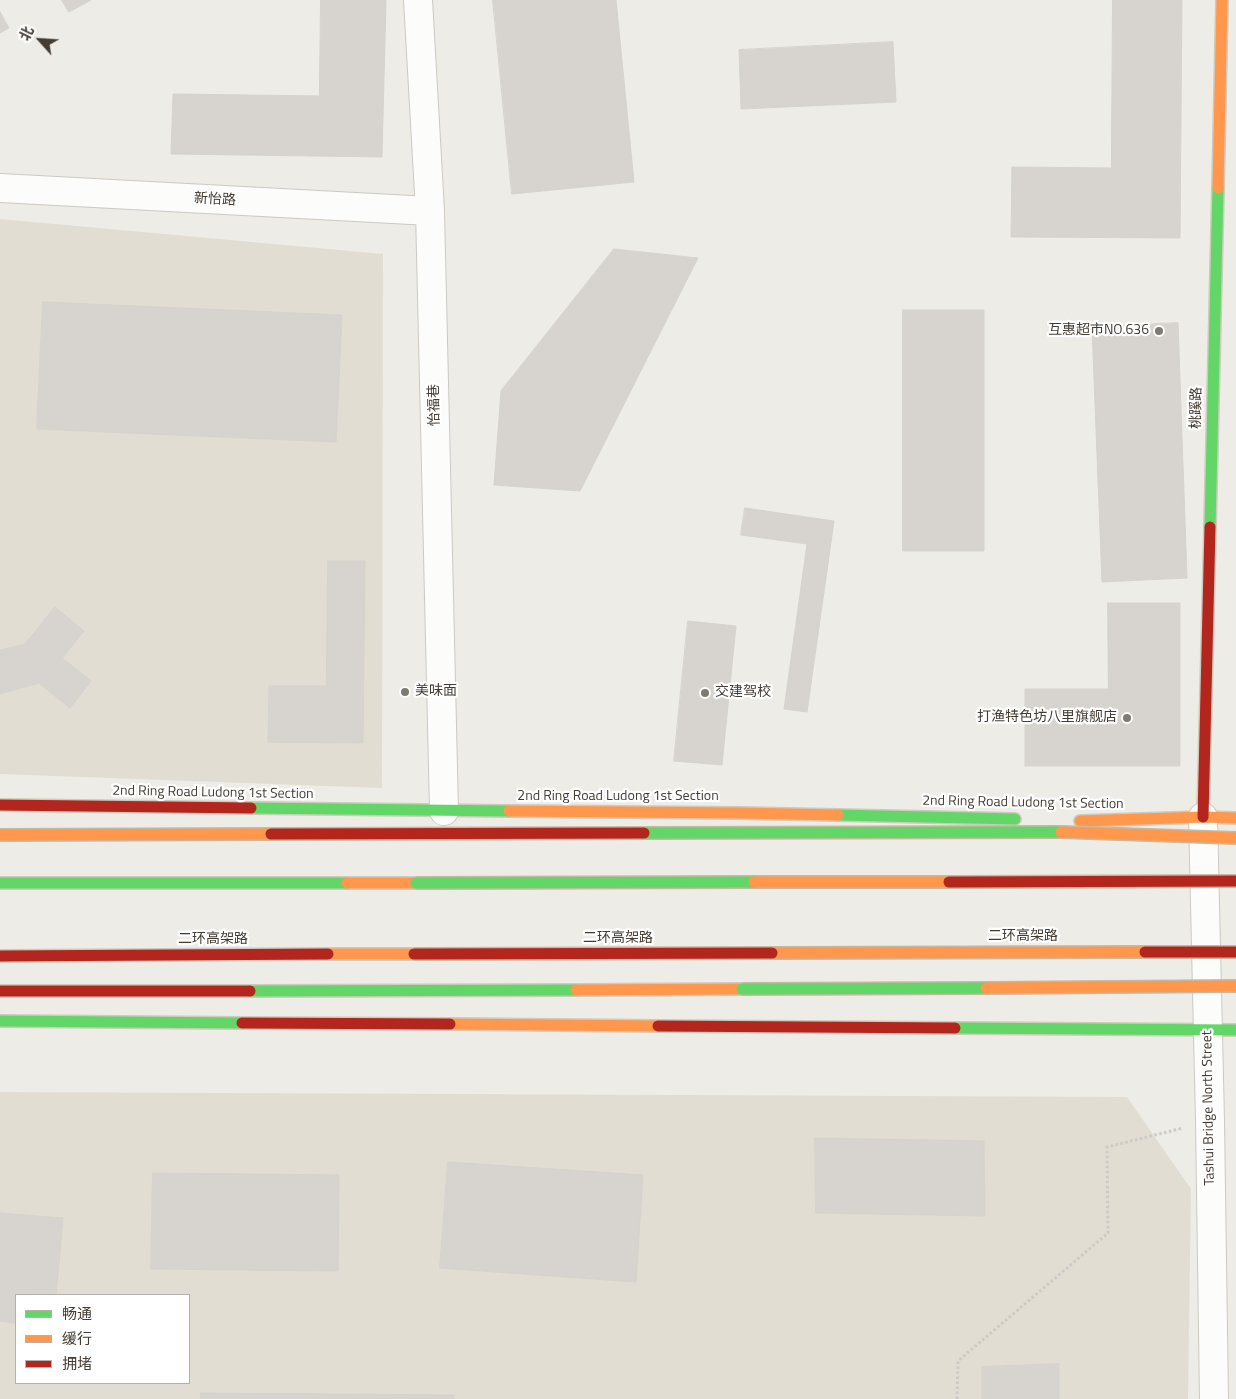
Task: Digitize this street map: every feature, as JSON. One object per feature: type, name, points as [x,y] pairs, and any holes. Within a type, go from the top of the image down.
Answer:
[{"type":"main road","name":"桃蹊路","points":[[1203,817],[1222,0]]},
{"type":"main road","name":"2nd Ring Road Ludong 1st Section","points":[[0,804],[444,811],[749,813],[1022,820]]},
{"type":"main road","name":"2nd Ring Road Ludong 1st Section","points":[[1071,821],[1203,817],[1236,818]]},
{"type":"main road","points":[[0,835],[1073,832],[1236,838]]},
{"type":"main road","points":[[0,883],[1236,881]]},
{"type":"main road","name":"二环高架路","points":[[0,956],[1236,952]]},
{"type":"main road","points":[[0,991],[1148,988],[1236,986]]},
{"type":"main road","points":[[0,1021],[1236,1030]]},
{"type":"street","name":"怡福巷","points":[[418,0],[430,211],[444,811]]},
{"type":"street","name":"新怡路","points":[[0,188],[430,211]]},
{"type":"street","name":"Tashui Bridge North Street","points":[[1203,817],[1214,1399]]},
{"type":"path","points":[[957,1399],[958,1361],[1108,1233],[1107,1147],[1210,1121]]},
{"type":"shaded area","points":[[0,219],[383,254],[382,788],[0,774]]},
{"type":"shaded area","points":[[0,1092],[1127,1097],[1191,1189],[1188,1399],[0,1399]]},
{"type":"building","points":[[62,0],[91,0],[69,12]]},
{"type":"building","points":[[321,0],[386,0],[382,157],[171,154],[173,94],[319,96]]},
{"type":"building","points":[[493,0],[616,0],[634,182],[512,194]]},
{"type":"building","points":[[1113,0],[1182,0],[1180,238],[1011,237],[1012,167],[1111,168]]},
{"type":"building","points":[[0,12],[9,28],[0,33]]},
{"type":"building","points":[[893,42],[896,102],[741,109],[739,50]]},
{"type":"building","points":[[614,249],[698,258],[580,491],[494,485],[501,391]]},
{"type":"building","points":[[43,302],[342,315],[336,442],[37,429]]},
{"type":"building","points":[[903,310],[984,310],[984,551],[903,551]]},
{"type":"building","points":[[1178,323],[1187,578],[1102,582],[1092,327]]},
{"type":"building","points":[[745,508],[834,521],[807,712],[784,709],[807,544],[741,535]]},
{"type":"building","points":[[328,561],[365,561],[363,743],[268,742],[269,686],[326,686]]},
{"type":"building","points":[[1108,603],[1180,603],[1180,766],[1025,766],[1025,689],[1108,689]]},
{"type":"building","points":[[55,607],[84,631],[62,658],[91,681],[70,708],[39,683],[0,694],[0,650],[25,644]]},
{"type":"building","name":"交建驾校","points":[[688,621],[736,626],[722,765],[674,761]]},
{"type":"building","points":[[815,1138],[984,1141],[985,1216],[816,1213]]},
{"type":"building","points":[[448,1162],[643,1175],[636,1282],[440,1268]]},
{"type":"building","points":[[153,1173],[339,1175],[338,1271],[151,1269]]},
{"type":"building","points":[[0,1213],[63,1218],[56,1294],[15,1294],[15,1323],[0,1321]]},
{"type":"building","points":[[1059,1364],[1059,1399],[982,1399],[982,1367]]},
{"type":"building","points":[[201,1393],[454,1395],[454,1399],[201,1399]]},
{"type":"traffic: fast","points":[[1210,527],[1218,188]]},
{"type":"traffic: fast","points":[[251,808],[509,811]]},
{"type":"traffic: fast","points":[[838,815],[1015,819]]},
{"type":"traffic: fast","points":[[644,833],[1061,832]]},
{"type":"traffic: fast","points":[[416,883],[754,882]]},
{"type":"traffic: fast","points":[[0,883],[347,883]]},
{"type":"traffic: fast","points":[[742,989],[986,988]]},
{"type":"traffic: fast","points":[[250,991],[576,990]]},
{"type":"traffic: fast","points":[[0,1021],[242,1023]]},
{"type":"traffic: fast","points":[[955,1028],[1236,1030]]},
{"type":"traffic: slow","points":[[1218,188],[1222,0]]},
{"type":"traffic: slow","points":[[509,811],[838,815]]},
{"type":"traffic: slow","points":[[1080,821],[1203,817],[1236,818]]},
{"type":"traffic: slow","points":[[1061,832],[1236,838]]},
{"type":"traffic: slow","points":[[0,835],[271,834]]},
{"type":"traffic: slow","points":[[754,882],[949,882]]},
{"type":"traffic: slow","points":[[347,883],[416,883]]},
{"type":"traffic: slow","points":[[772,953],[1145,952]]},
{"type":"traffic: slow","points":[[328,954],[414,954]]},
{"type":"traffic: slow","points":[[986,988],[1236,986]]},
{"type":"traffic: slow","points":[[576,990],[742,989]]},
{"type":"traffic: slow","points":[[450,1024],[658,1026]]},
{"type":"traffic: jam","points":[[1203,817],[1210,527]]},
{"type":"traffic: jam","points":[[0,805],[251,808]]},
{"type":"traffic: jam","points":[[271,834],[644,833]]},
{"type":"traffic: jam","points":[[949,882],[1236,881]]},
{"type":"traffic: jam","points":[[1145,952],[1236,952]]},
{"type":"traffic: jam","points":[[414,954],[772,953]]},
{"type":"traffic: jam","points":[[0,956],[328,954]]},
{"type":"traffic: jam","points":[[0,991],[250,991]]},
{"type":"traffic: jam","points":[[242,1023],[450,1024]]},
{"type":"traffic: jam","points":[[658,1026],[955,1028]]},
{"type":"place","name":"互惠超市NO.636","points":[[1159,331]]},
{"type":"place","name":"美味面","points":[[405,692]]},
{"type":"place","name":"交建驾校","points":[[705,693]]},
{"type":"place","name":"打渔特色坊八里旗舰店","points":[[1127,718]]}]
